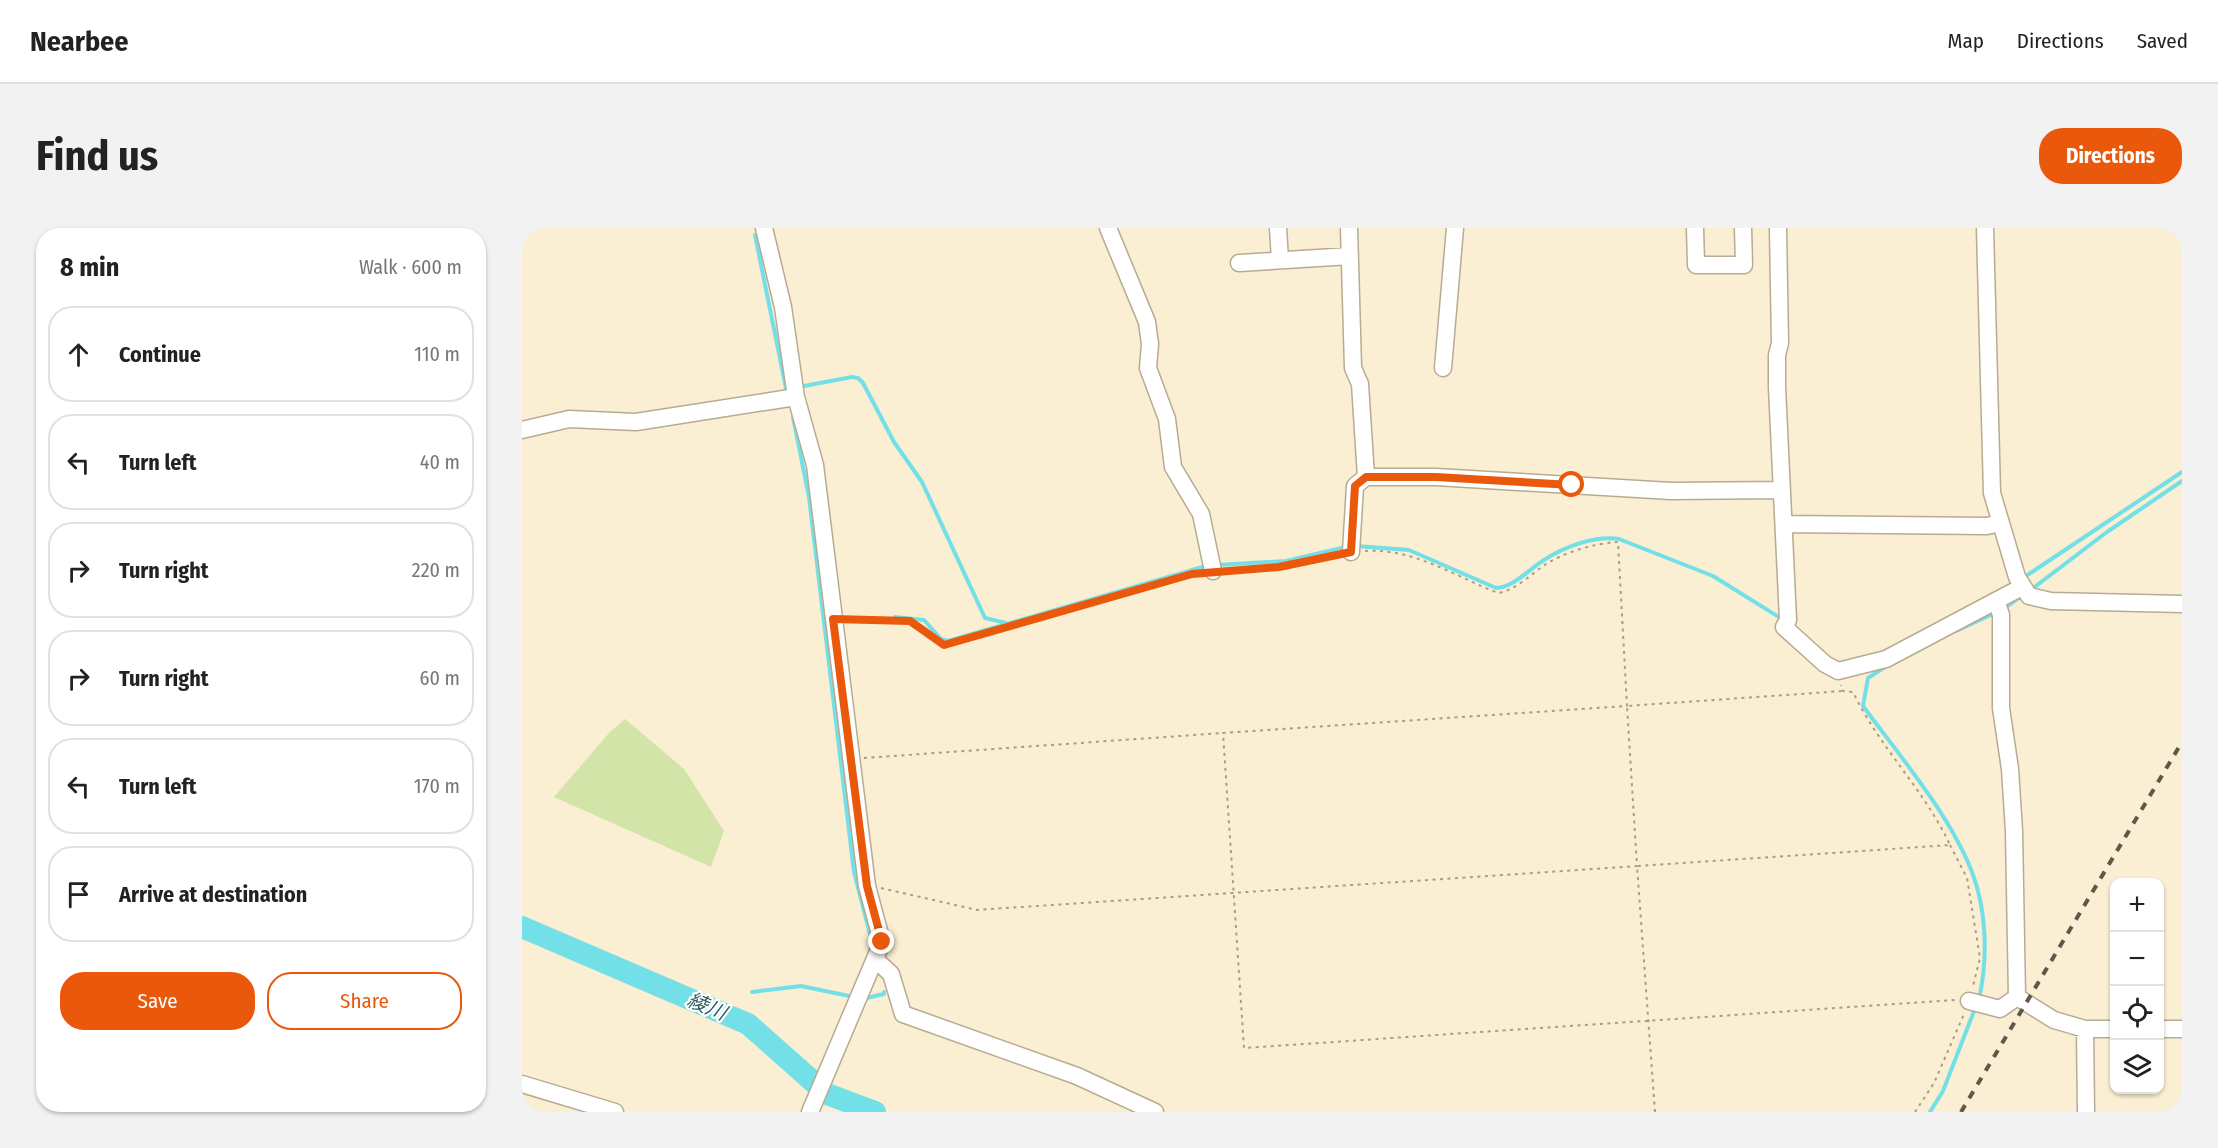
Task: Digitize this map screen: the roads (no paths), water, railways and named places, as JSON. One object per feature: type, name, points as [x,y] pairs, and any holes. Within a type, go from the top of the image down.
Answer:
[{"type":"street","points":[[764,228],[783,307],[791,398],[815,465],[867,886],[882,942],[810,1112]]},
{"type":"street","points":[[1108,228],[1147,322],[1150,344],[1148,368],[1167,419],[1173,467],[1201,514],[1212,567]]},
{"type":"street","points":[[1278,228],[1280,260]]},
{"type":"street","points":[[1349,228],[1353,368],[1360,384],[1366,477]]},
{"type":"street","points":[[1443,368],[1455,228]]},
{"type":"street","points":[[1695,228],[1696,265],[1744,266],[1743,228]]},
{"type":"street","points":[[1778,228],[1780,342],[1777,354],[1787,622],[1784,627],[1838,671],[1887,659],[1999,609],[2022,587]]},
{"type":"street","points":[[1985,228],[1992,493],[2022,587],[2051,601],[2182,604]]},
{"type":"street","points":[[1239,263],[1350,256]]},
{"type":"street","points":[[522,429],[568,419],[636,422],[791,398]]},
{"type":"street","points":[[1351,548],[1355,486],[1366,477],[1436,477],[1671,491],[1781,490]]},
{"type":"street","points":[[1784,524],[1987,526],[2000,523]]},
{"type":"street","points":[[1999,609],[2001,708],[2010,769],[2014,831],[2017,997]]},
{"type":"street","points":[[873,964],[891,974],[903,1014],[1077,1076],[1155,1112]]},
{"type":"street","points":[[1975,1003],[2000,1009],[2017,997]]},
{"type":"street","points":[[2017,997],[2054,1020],[2085,1029],[2110,1029]]},
{"type":"street","points":[[2085,1029],[2086,1112]]},
{"type":"street","points":[[2164,1029],[2182,1029]]},
{"type":"street","points":[[522,1084],[615,1112]]},
{"type":"waterway","points":[[755,235],[787,393]]},
{"type":"waterway","points":[[804,386],[852,377],[858,378],[863,383],[894,442],[922,482],[985,618],[1006,623]]},
{"type":"waterway","points":[[793,417],[809,497],[854,872],[871,938]]},
{"type":"waterway","points":[[2023,578],[2182,472]]},
{"type":"waterway","points":[[2032,589],[2107,532],[2182,481]]},
{"type":"waterway","points":[[1356,546],[1409,550],[1496,588],[1509,585],[1544,560],[1570,547],[1590,540],[1619,539],[1713,576],[1782,619]]},
{"type":"waterway","points":[[1217,565],[1286,561],[1346,547]]},
{"type":"waterway","points":[[895,617],[924,620],[941,639],[948,641],[1206,566]]},
{"type":"waterway","points":[[2005,608],[2023,595]]},
{"type":"waterway","points":[[1956,631],[1995,613]]},
{"type":"waterway","points":[[1885,667],[1868,678],[1863,706],[1937,807],[1951,829],[1972,872],[1981,903],[1985,952],[1979,999]]},
{"type":"waterway","name":"綾川","points":[[522,927],[748,1024],[827,1094],[875,1112]]},
{"type":"waterway","points":[[752,992],[801,986],[854,997]]},
{"type":"waterway","points":[[862,999],[884,994],[884,992]]},
{"type":"waterway","points":[[1930,1112],[1943,1091],[1976,1006]]},
{"type":"railway","points":[[1961,1112],[2182,742]]}]
